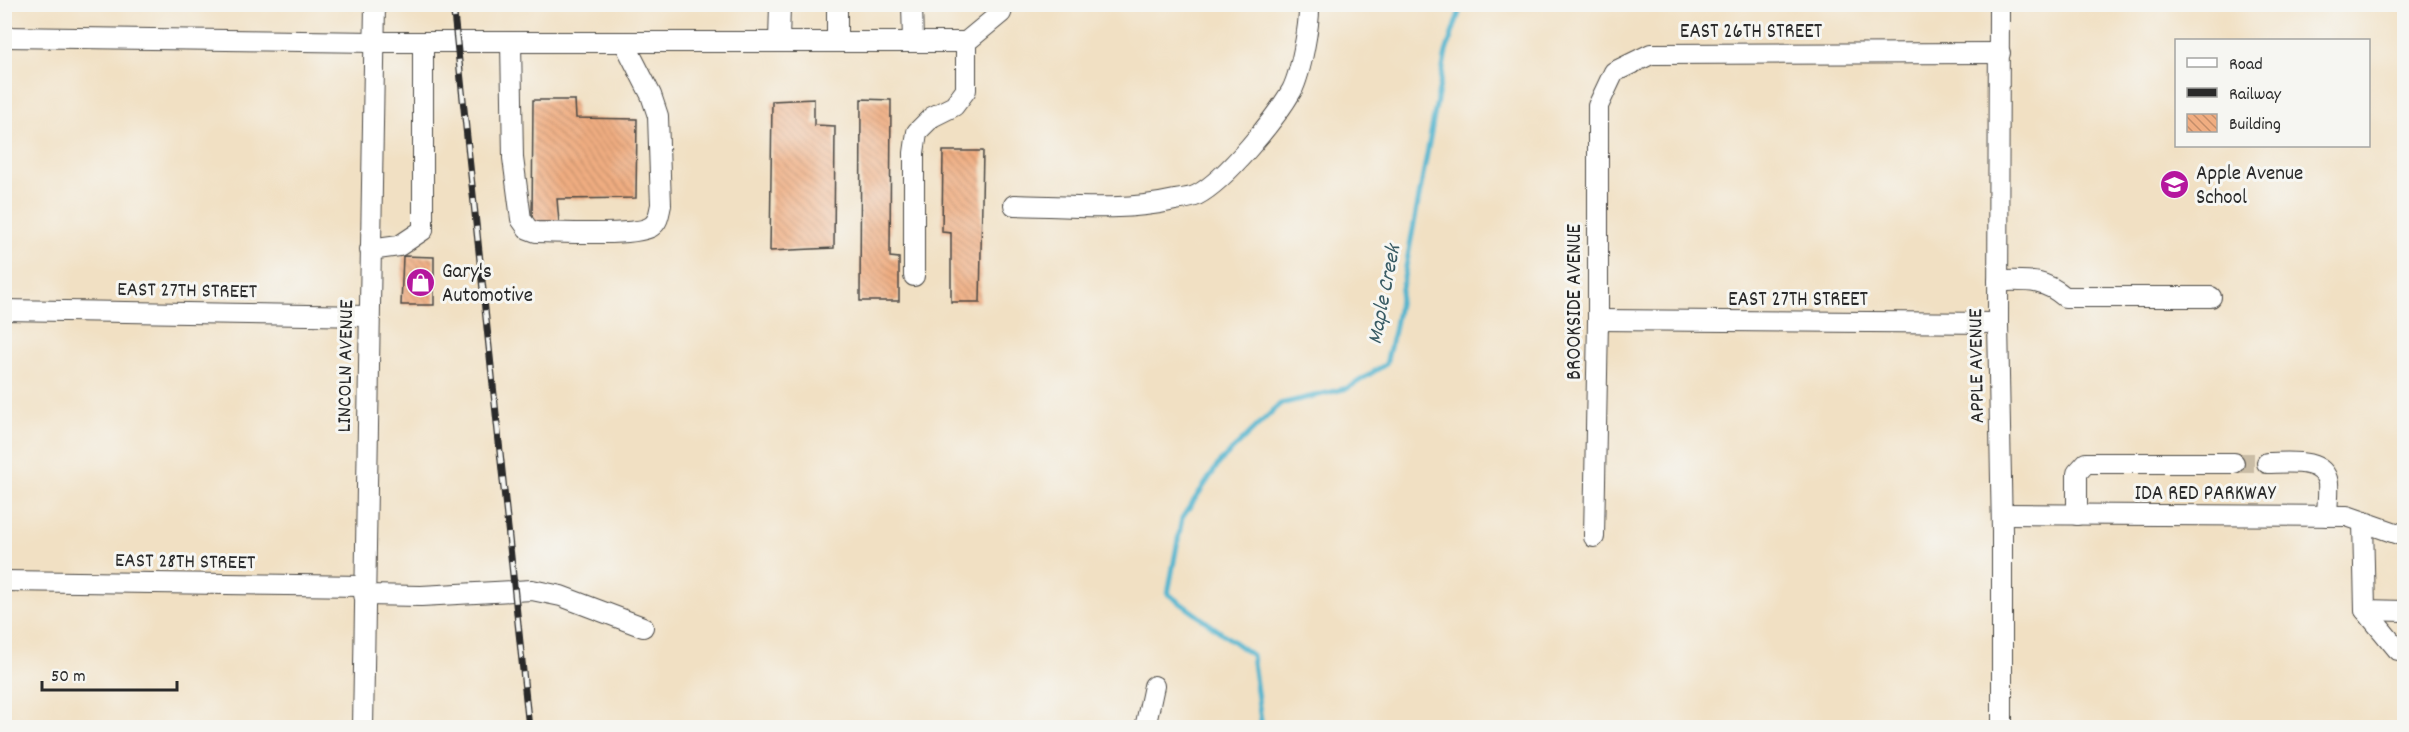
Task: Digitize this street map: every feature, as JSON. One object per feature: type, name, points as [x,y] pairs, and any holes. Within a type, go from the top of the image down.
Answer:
[{"type":"street","name":"LINCOLN AVENUE","points":[[363,728],[368,316],[375,4]]},
{"type":"street","points":[[779,42],[780,4]]},
{"type":"street","points":[[837,4],[837,42]]},
{"type":"street","points":[[912,4],[913,42]]},
{"type":"street","points":[[4,37],[375,42],[966,42],[1001,14],[1004,4]]},
{"type":"street","points":[[1014,205],[1141,206],[1196,195],[1221,176],[1253,143],[1293,88],[1302,57],[1309,4]]},
{"type":"street","name":"APPLE AVENUE","points":[[1999,4],[1998,323],[2002,514],[2002,728]]},
{"type":"street","points":[[370,250],[399,246],[423,230],[423,42]]},
{"type":"street","points":[[511,42],[513,158],[521,219],[528,229],[536,232],[631,232],[651,227],[658,218],[661,205],[658,116],[651,95],[624,42]]},
{"type":"street","points":[[914,276],[914,153],[917,132],[932,117],[954,106],[966,90],[966,42]]},
{"type":"street","name":"EAST 26TH STREET","points":[[1614,72],[1651,54],[2000,53]]},
{"type":"street","name":"BROOKSIDE AVENUE","points":[[1594,537],[1598,320],[1598,106],[1614,72]]},
{"type":"street","points":[[1998,281],[2038,282],[2051,286],[2065,297],[2211,297]]},
{"type":"street","name":"EAST 27TH STREET","points":[[4,310],[368,316]]},
{"type":"street","name":"EAST 27TH STREET","points":[[1598,320],[1998,323]]},
{"type":"street","points":[[2077,515],[2077,473],[2086,463],[2234,463]]},
{"type":"street","points":[[2267,463],[2311,464],[2321,470],[2328,481],[2327,516]]},
{"type":"street","name":"IDA RED PARKWAY","points":[[2002,514],[2347,516],[2404,537]]},
{"type":"street","points":[[2364,522],[2365,610],[2398,650],[2404,651]]},
{"type":"street","name":"EAST 28TH STREET","points":[[4,581],[364,591],[421,596],[532,590],[561,596],[643,627]]},
{"type":"street","points":[[2365,610],[2404,611]]},
{"type":"street","points":[[1145,728],[1154,686]]},
{"type":"building","points":[[814,99],[814,125],[835,126],[834,248],[770,251],[772,101]]},
{"type":"building","points":[[861,99],[891,100],[890,257],[899,258],[899,301],[860,301]]},
{"type":"building","points":[[533,100],[575,100],[576,118],[637,119],[636,198],[557,199],[559,222],[532,222]]},
{"type":"building","points":[[943,151],[983,151],[980,302],[951,302],[951,233],[942,232]]},
{"type":"building","points":[[403,256],[434,257],[434,305],[401,305]]},
{"type":"waterway","name":"Maple Creek","points":[[1262,728],[1252,655],[1168,594],[1182,518],[1220,462],[1280,404],[1348,388],[1386,364],[1446,52],[1462,4]]},
{"type":"tunnel","points":[[2234,463],[2267,463]]},
{"type":"railway","points":[[453,4],[529,728]]},
{"type":"place","name":"Apple Avenue School","points":[[2175,184]]},
{"type":"place","name":"Gary's Automotive","points":[[421,282]]}]
